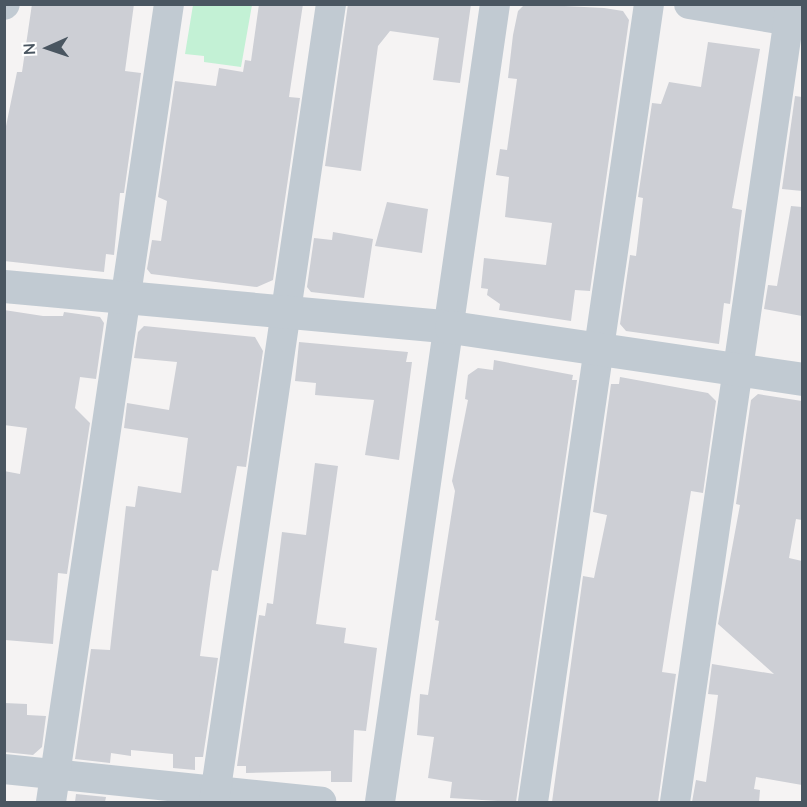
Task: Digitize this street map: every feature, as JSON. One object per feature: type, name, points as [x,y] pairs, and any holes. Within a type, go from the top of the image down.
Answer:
[{"type":"street","points":[[53,788],[169,4]]},
{"type":"street","points":[[215,796],[331,4]]},
{"type":"street","points":[[380,802],[451,327],[495,4]]},
{"type":"street","points":[[533,802],[649,4]]},
{"type":"street","points":[[675,802],[738,370],[794,16],[689,4]]},
{"type":"street","points":[[4,286],[285,314],[451,327],[802,379]]},
{"type":"street","points":[[4,769],[53,788],[321,802]]},
{"type":"green space","points":[[193,5],[252,5],[241,67],[204,62],[204,56],[185,54]]},
{"type":"building","points":[[32,4],[134,4],[125,71],[141,73],[124,193],[120,193],[114,255],[106,254],[104,272],[4,261],[4,136],[17,72],[22,72]]},
{"type":"building","points":[[259,4],[303,4],[289,97],[300,98],[273,280],[257,287],[151,274],[147,269],[152,240],[161,241],[167,201],[158,197],[175,81],[216,86],[219,68],[243,72],[245,60],[251,61]]},
{"type":"building","points":[[348,4],[471,4],[460,83],[433,80],[439,38],[390,31],[378,46],[361,171],[325,166]]},
{"type":"building","points":[[525,4],[604,8],[623,11],[629,20],[590,291],[575,290],[571,321],[499,310],[500,304],[487,295],[488,289],[481,288],[484,258],[546,265],[552,223],[505,217],[509,177],[496,175],[500,149],[507,150],[517,79],[508,78],[513,35],[518,11]]},
{"type":"building","points":[[708,42],[760,49],[732,208],[742,210],[730,304],[724,303],[719,344],[626,331],[620,324],[630,255],[636,256],[643,198],[638,197],[652,103],[661,104],[669,82],[701,87]]},
{"type":"building","points":[[795,96],[802,97],[802,191],[782,189]]},
{"type":"building","points":[[387,202],[428,209],[422,253],[375,246]]},
{"type":"building","points":[[791,206],[802,207],[802,316],[764,309],[768,285],[777,286]]},
{"type":"building","points":[[333,232],[373,239],[364,298],[311,292],[307,287],[314,238],[332,240]]},
{"type":"building","points":[[4,310],[43,316],[63,316],[64,312],[100,317],[104,323],[96,379],[80,377],[75,408],[90,423],[67,574],[58,573],[53,644],[5,640],[4,471],[20,474],[27,428],[4,425]]},
{"type":"building","points":[[144,326],[255,337],[263,351],[246,467],[237,466],[218,571],[212,570],[200,656],[218,658],[203,757],[195,757],[195,770],[173,768],[173,754],[131,750],[131,756],[111,753],[110,763],[75,759],[91,649],[110,650],[126,506],[135,507],[138,486],[181,493],[188,438],[124,428],[127,403],[169,410],[177,362],[134,358],[138,332]]},
{"type":"building","points":[[299,342],[408,352],[406,362],[412,362],[399,460],[365,455],[374,400],[315,395],[316,383],[295,381]]},
{"type":"building","points":[[494,360],[573,375],[572,380],[577,380],[516,802],[450,798],[452,782],[428,778],[434,737],[417,735],[420,694],[428,695],[439,621],[435,620],[455,491],[452,481],[468,400],[465,399],[468,375],[478,368],[493,370]]},
{"type":"building","points":[[620,377],[708,393],[716,401],[703,493],[691,491],[662,672],[676,674],[658,802],[552,802],[583,576],[594,578],[607,515],[593,512],[611,384],[619,384]]},
{"type":"building","points":[[758,394],[802,401],[802,520],[796,519],[789,558],[802,561],[802,785],[756,777],[754,789],[760,790],[759,802],[692,802],[696,780],[706,782],[718,695],[708,694],[712,664],[774,674],[718,624],[740,505],[736,504],[751,400]]},
{"type":"building","points":[[315,463],[338,466],[316,624],[346,628],[344,643],[377,648],[366,731],[354,730],[352,782],[331,782],[331,771],[246,773],[246,766],[237,766],[259,615],[265,616],[267,603],[273,604],[282,532],[306,535]]},
{"type":"building","points":[[4,703],[27,704],[27,715],[46,716],[42,747],[33,755],[4,752]]},
{"type":"building","points":[[76,794],[106,797],[105,802],[75,802]]}]
